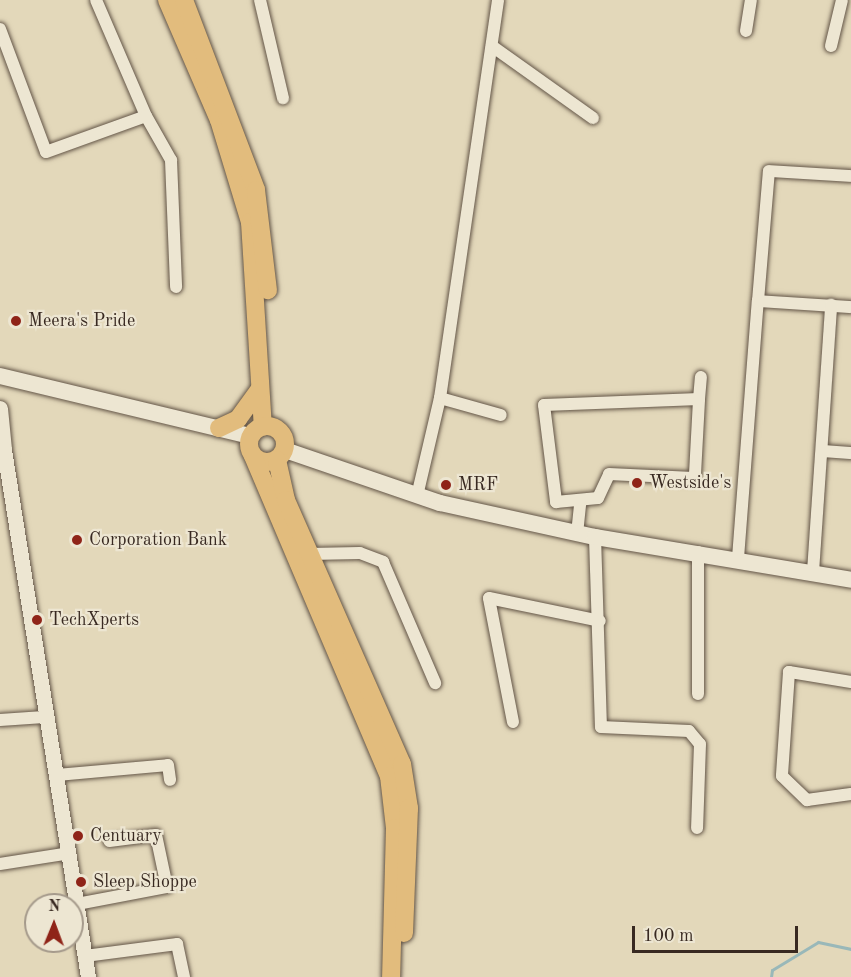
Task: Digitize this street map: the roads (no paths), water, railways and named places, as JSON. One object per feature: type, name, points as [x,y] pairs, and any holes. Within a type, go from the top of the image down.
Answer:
[{"type":"main road","points":[[166,0],[219,120],[250,222],[262,430]]},
{"type":"main road","points":[[184,0],[256,190],[267,263],[262,430],[253,456],[389,776],[395,828],[391,977]]},
{"type":"main road","points":[[0,376],[219,428],[262,430],[283,434],[281,455],[309,554],[402,764],[409,808],[403,977]]},
{"type":"main road","points":[[219,428],[238,419],[260,389]]},
{"type":"main road","points":[[0,409],[2,454]]},
{"type":"main road","points":[[253,456],[266,463],[281,455],[417,495],[577,534],[738,558],[851,579]]},
{"type":"street","points":[[96,0],[146,116],[171,160],[176,287]]},
{"type":"street","points":[[260,0],[283,98]]},
{"type":"street","points":[[417,495],[440,398],[498,0]]},
{"type":"street","points":[[746,31],[751,0]]},
{"type":"street","points":[[831,46],[842,0]]},
{"type":"street","points":[[0,29],[46,152],[146,116]]},
{"type":"street","points":[[492,46],[593,117]]},
{"type":"street","points":[[738,558],[769,171],[851,176]]},
{"type":"street","points":[[758,302],[851,306]]},
{"type":"street","points":[[813,572],[831,305]]},
{"type":"street","points":[[699,399],[544,405],[555,498],[559,504],[580,503],[598,498],[609,474],[693,478],[701,376]]},
{"type":"street","points":[[440,398],[501,415]]},
{"type":"street","points":[[822,451],[851,453]]},
{"type":"street","points":[[2,454],[44,717],[57,775],[75,893]]},
{"type":"street","points":[[577,534],[580,503]]},
{"type":"street","points":[[595,537],[600,621],[601,727],[689,731],[700,744],[698,828]]},
{"type":"street","points":[[698,552],[698,694]]},
{"type":"street","points":[[309,554],[360,553],[383,562],[435,683]]},
{"type":"street","points":[[513,722],[489,598],[600,621]]},
{"type":"street","points":[[851,682],[789,672],[782,776],[807,800],[851,794]]},
{"type":"street","points":[[0,720],[44,717]]},
{"type":"street","points":[[57,775],[168,765],[170,780]]},
{"type":"street","points":[[84,903],[166,887],[156,835],[109,841]]},
{"type":"street","points":[[0,864],[70,854]]},
{"type":"street","points":[[85,956],[177,944],[184,977]]},
{"type":"street","points":[[84,950],[88,977]]},
{"type":"waterway","points":[[771,977],[772,970],[818,942],[851,949]]},
{"type":"place","name":"Meera's Pride","points":[[16,321]]},
{"type":"place","name":"Westside's","points":[[637,483]]},
{"type":"place","name":"MRF","points":[[446,485]]},
{"type":"place","name":"Corporation Bank","points":[[77,540]]},
{"type":"place","name":"TechXperts","points":[[37,620]]},
{"type":"place","name":"Centuary","points":[[78,836]]},
{"type":"place","name":"Sleep Shoppe","points":[[81,882]]}]
